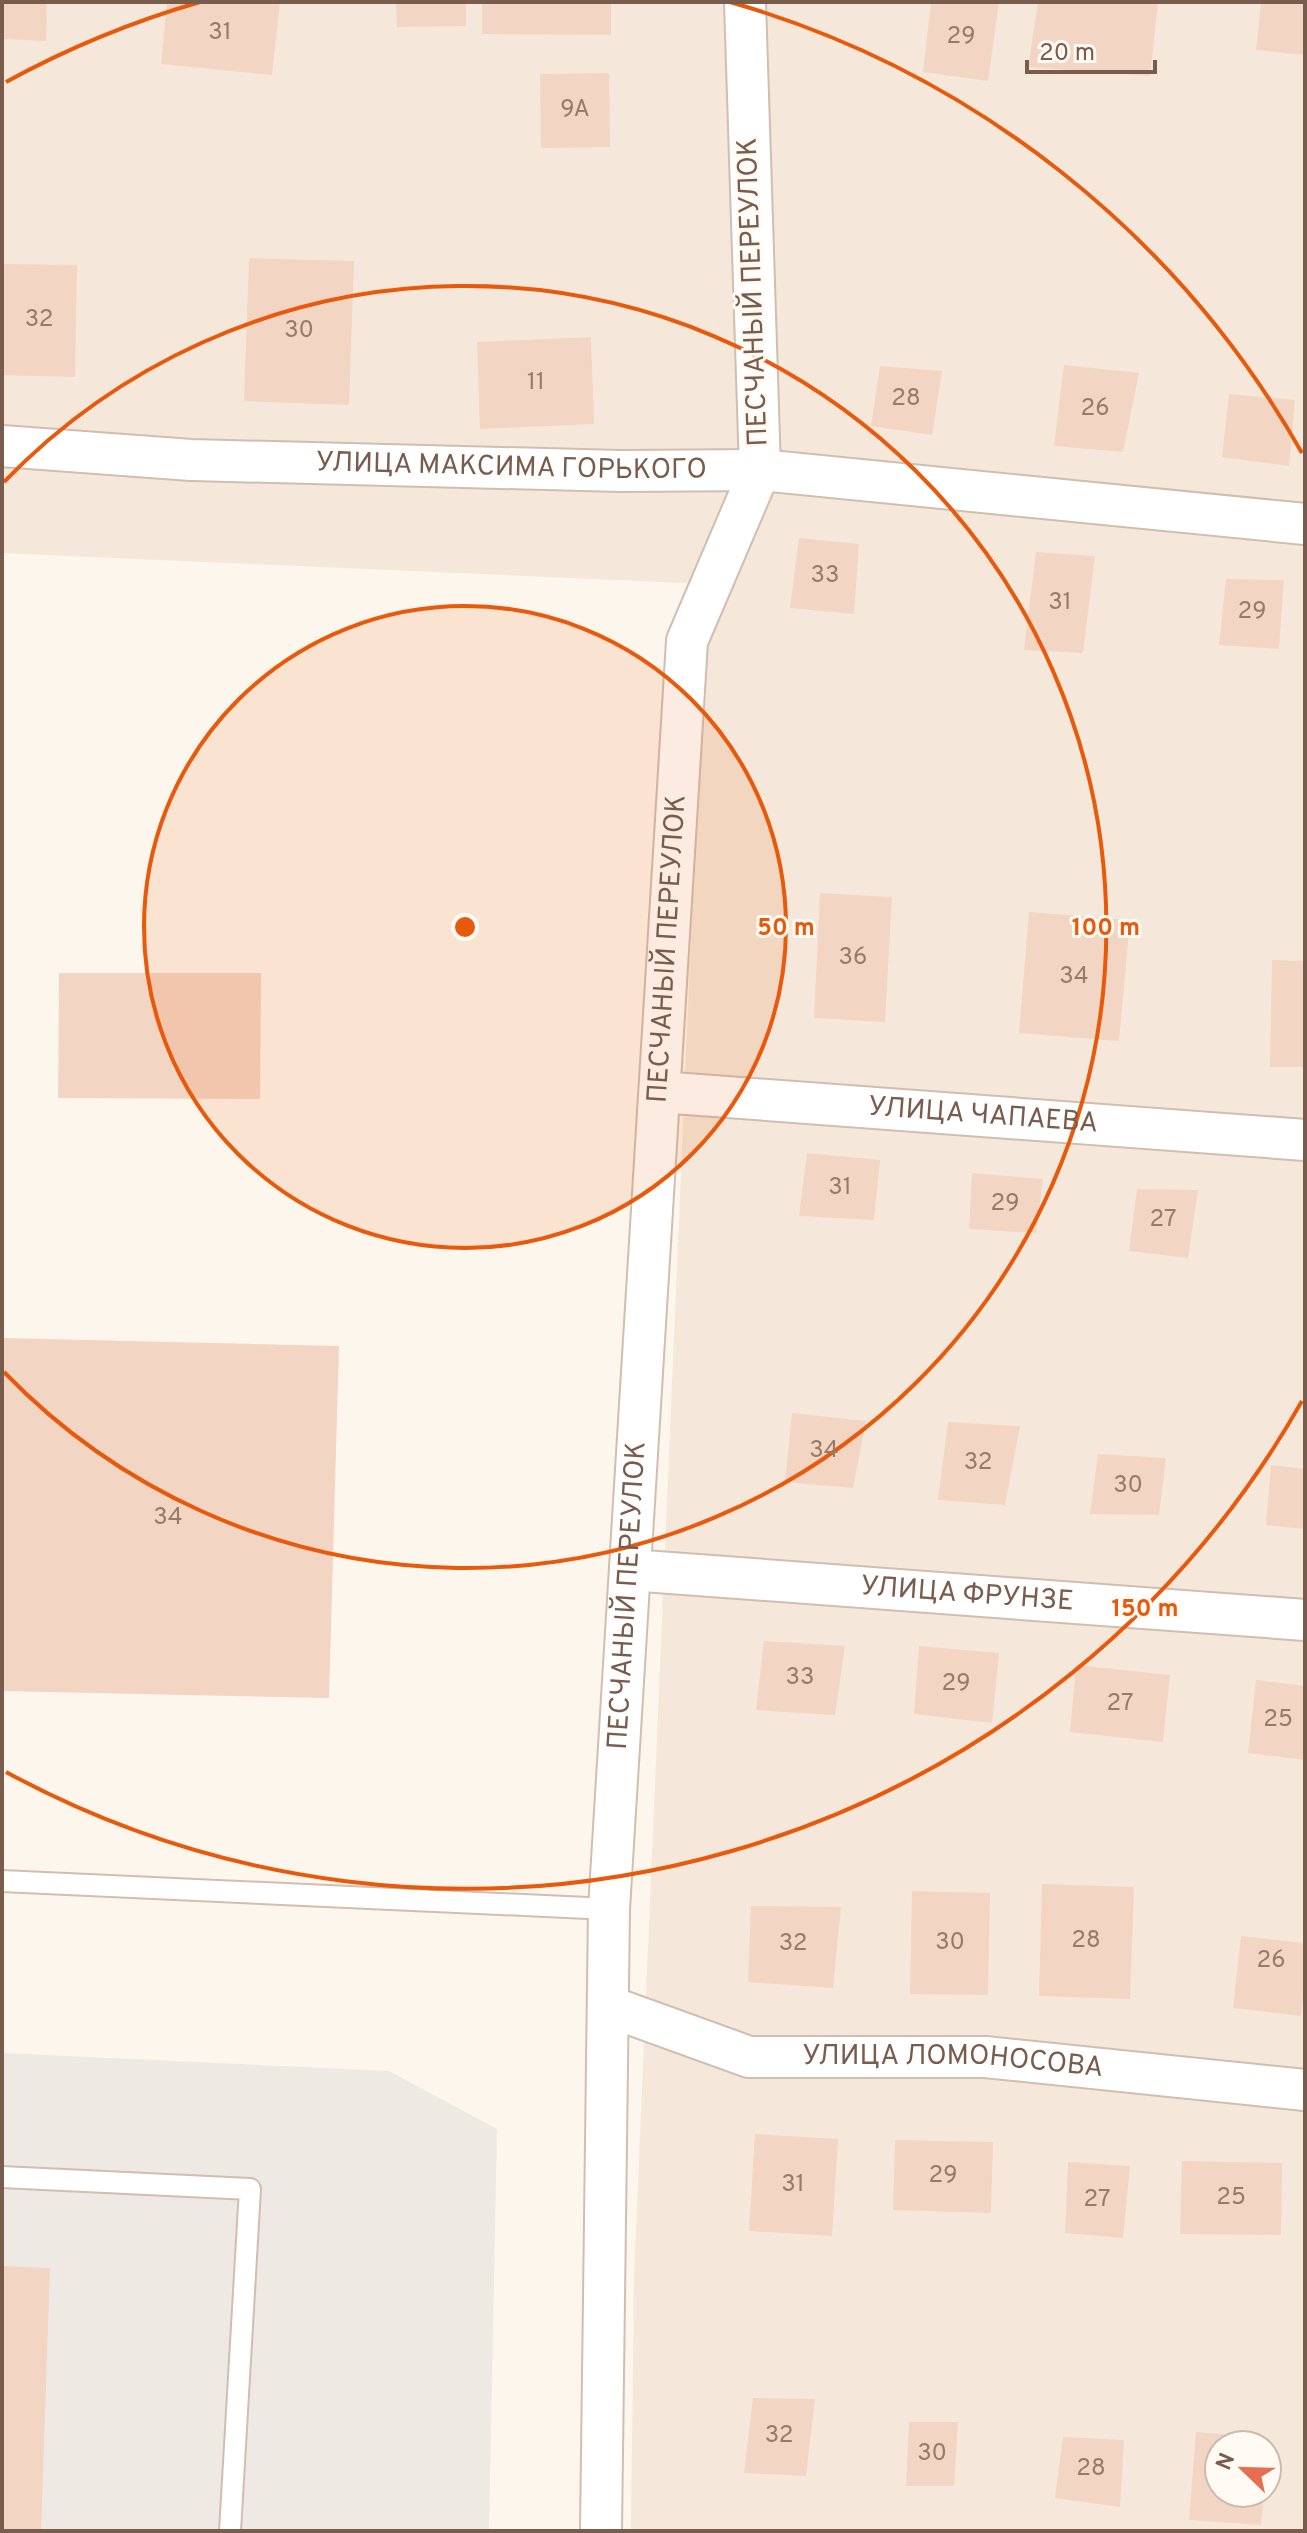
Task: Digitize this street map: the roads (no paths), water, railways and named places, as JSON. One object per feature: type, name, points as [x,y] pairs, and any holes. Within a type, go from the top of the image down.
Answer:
[{"type":"street","name":"ПЕСЧАНЫЙ ПЕРЕУЛОК","points":[[606,2530],[609,1909],[687,641],[760,470],[745,2]]},
{"type":"street","name":"УЛИЦА МАКСИМА ГОРЬКОГО","points":[[2,446],[191,460],[621,471],[760,470],[1305,524]]},
{"type":"street","name":"УЛИЦА ЧАПАЕВА","points":[[660,1092],[1305,1140]]},
{"type":"street","name":"УЛИЦА ФРУНЗЕ","points":[[630,1570],[1305,1620]]},
{"type":"street","name":"УЛИЦА ЛОМОНОСОВА","points":[[608,2006],[749,2057],[985,2057],[1305,2090]]},
{"type":"lane","points":[[2,1881],[609,1909]]},
{"type":"lane","points":[[2,2177],[250,2189],[230,2531]]}]
